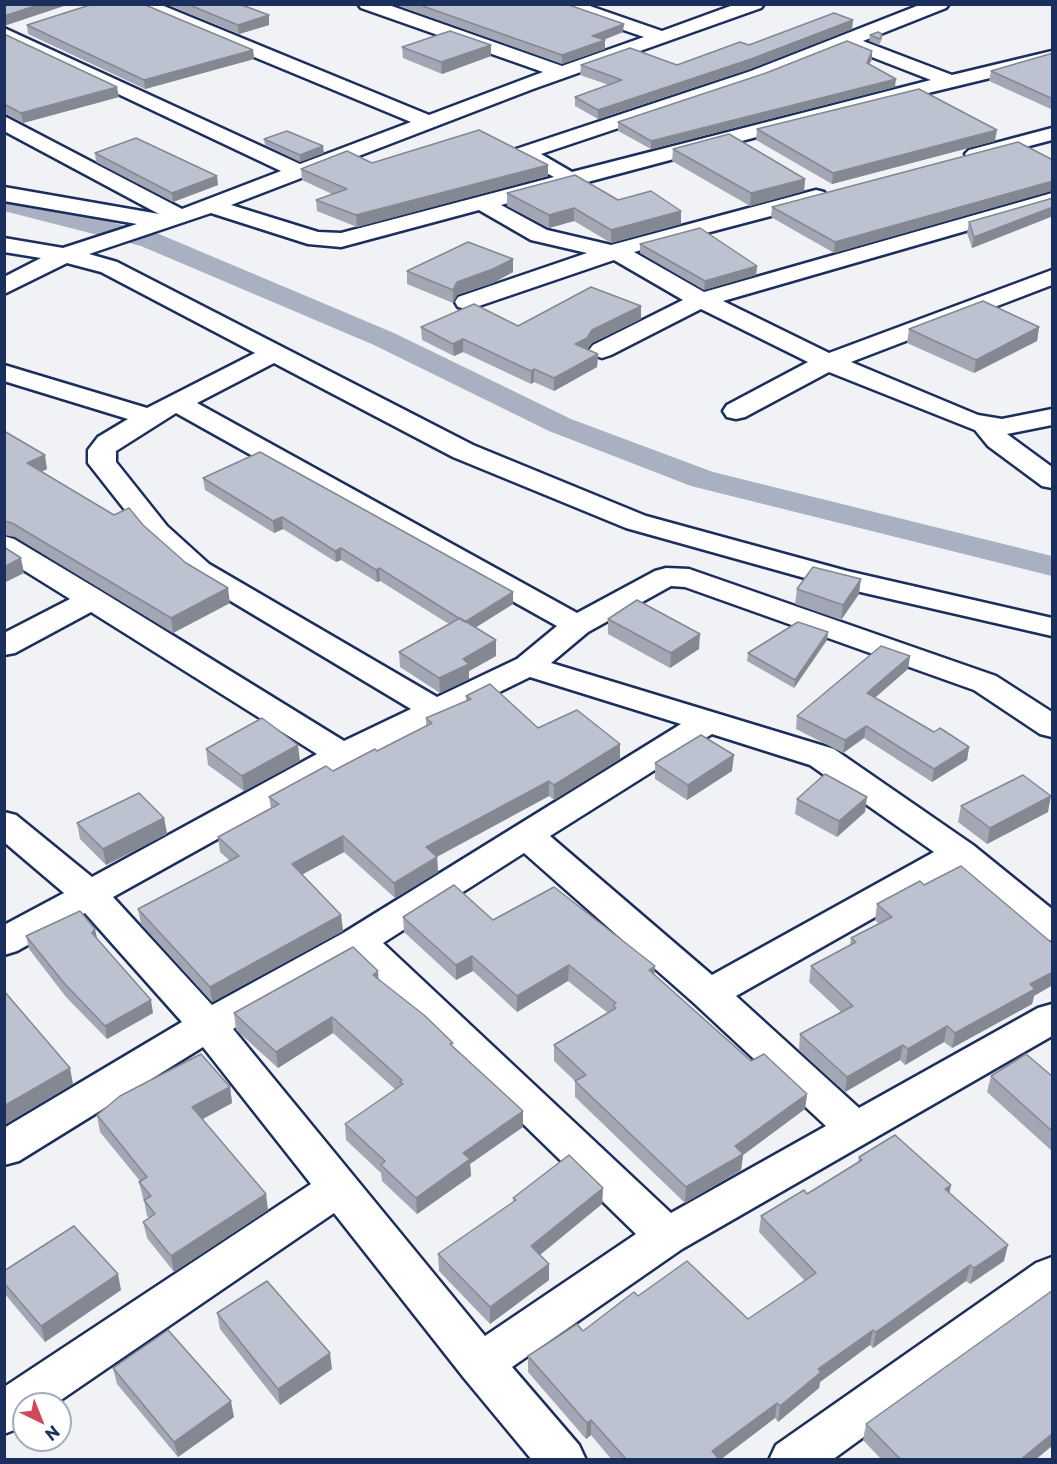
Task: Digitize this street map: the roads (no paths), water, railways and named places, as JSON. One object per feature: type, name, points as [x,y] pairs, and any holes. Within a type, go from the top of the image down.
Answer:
[{"type":"street","points":[[142,4],[429,122]]},
{"type":"street","points":[[366,4],[561,72]]},
{"type":"street","points":[[565,4],[663,37]]},
{"type":"street","points":[[704,4],[731,13]]},
{"type":"street","points":[[4,287],[64,255],[166,222],[561,72],[755,4]]},
{"type":"street","points":[[574,179],[523,153],[758,75],[940,4]]},
{"type":"street","points":[[5,34],[26,27]]},
{"type":"street","points":[[5,34],[300,172]]},
{"type":"street","points":[[846,41],[950,81]]},
{"type":"street","points":[[210,206],[328,240],[341,240],[732,137],[1053,57]]},
{"type":"street","points":[[4,122],[166,222]]},
{"type":"street","points":[[952,161],[1053,134]]},
{"type":"street","points":[[732,137],[761,154]]},
{"type":"street","points":[[467,302],[613,252],[835,192],[800,177]]},
{"type":"street","points":[[4,194],[166,222]]},
{"type":"street","points":[[602,350],[700,300],[1053,199]]},
{"type":"street","points":[[482,203],[539,235],[613,252],[700,300],[828,362],[985,426],[1002,428],[1053,417]]},
{"type":"street","points":[[4,246],[64,255],[110,267],[463,451],[636,522],[841,579],[1053,627]]},
{"type":"street","points":[[736,411],[828,362],[1053,277]]},
{"type":"street","points":[[276,352],[179,404],[149,417],[108,443],[102,450],[102,463],[156,532],[199,570],[435,710]]},
{"type":"street","points":[[4,373],[149,417]]},
{"type":"street","points":[[179,404],[577,625]]},
{"type":"street","points":[[985,426],[998,440],[1053,480]]},
{"type":"street","points":[[4,545],[342,755]]},
{"type":"street","points":[[4,942],[342,755],[528,666],[577,625],[666,576],[689,578],[985,683],[1053,727]]},
{"type":"street","points":[[4,646],[93,599]]},
{"type":"street","points":[[528,666],[822,756],[960,853],[1053,927]]},
{"type":"street","points":[[4,1149],[208,1025],[358,941],[710,721]]},
{"type":"street","points":[[4,823],[90,895],[208,1025],[480,1364],[561,1460]]},
{"type":"street","points":[[526,835],[709,994],[857,1130]]},
{"type":"street","points":[[709,994],[960,853]]},
{"type":"street","points":[[358,941],[667,1236]]},
{"type":"street","points":[[480,1364],[667,1236],[1053,1018]]},
{"type":"street","points":[[4,1413],[338,1188]]},
{"type":"street","points":[[793,1460],[1053,1276]]},
{"type":"waterway","points":[[4,203],[150,240],[384,339],[560,425],[702,479],[1052,566]]}]
